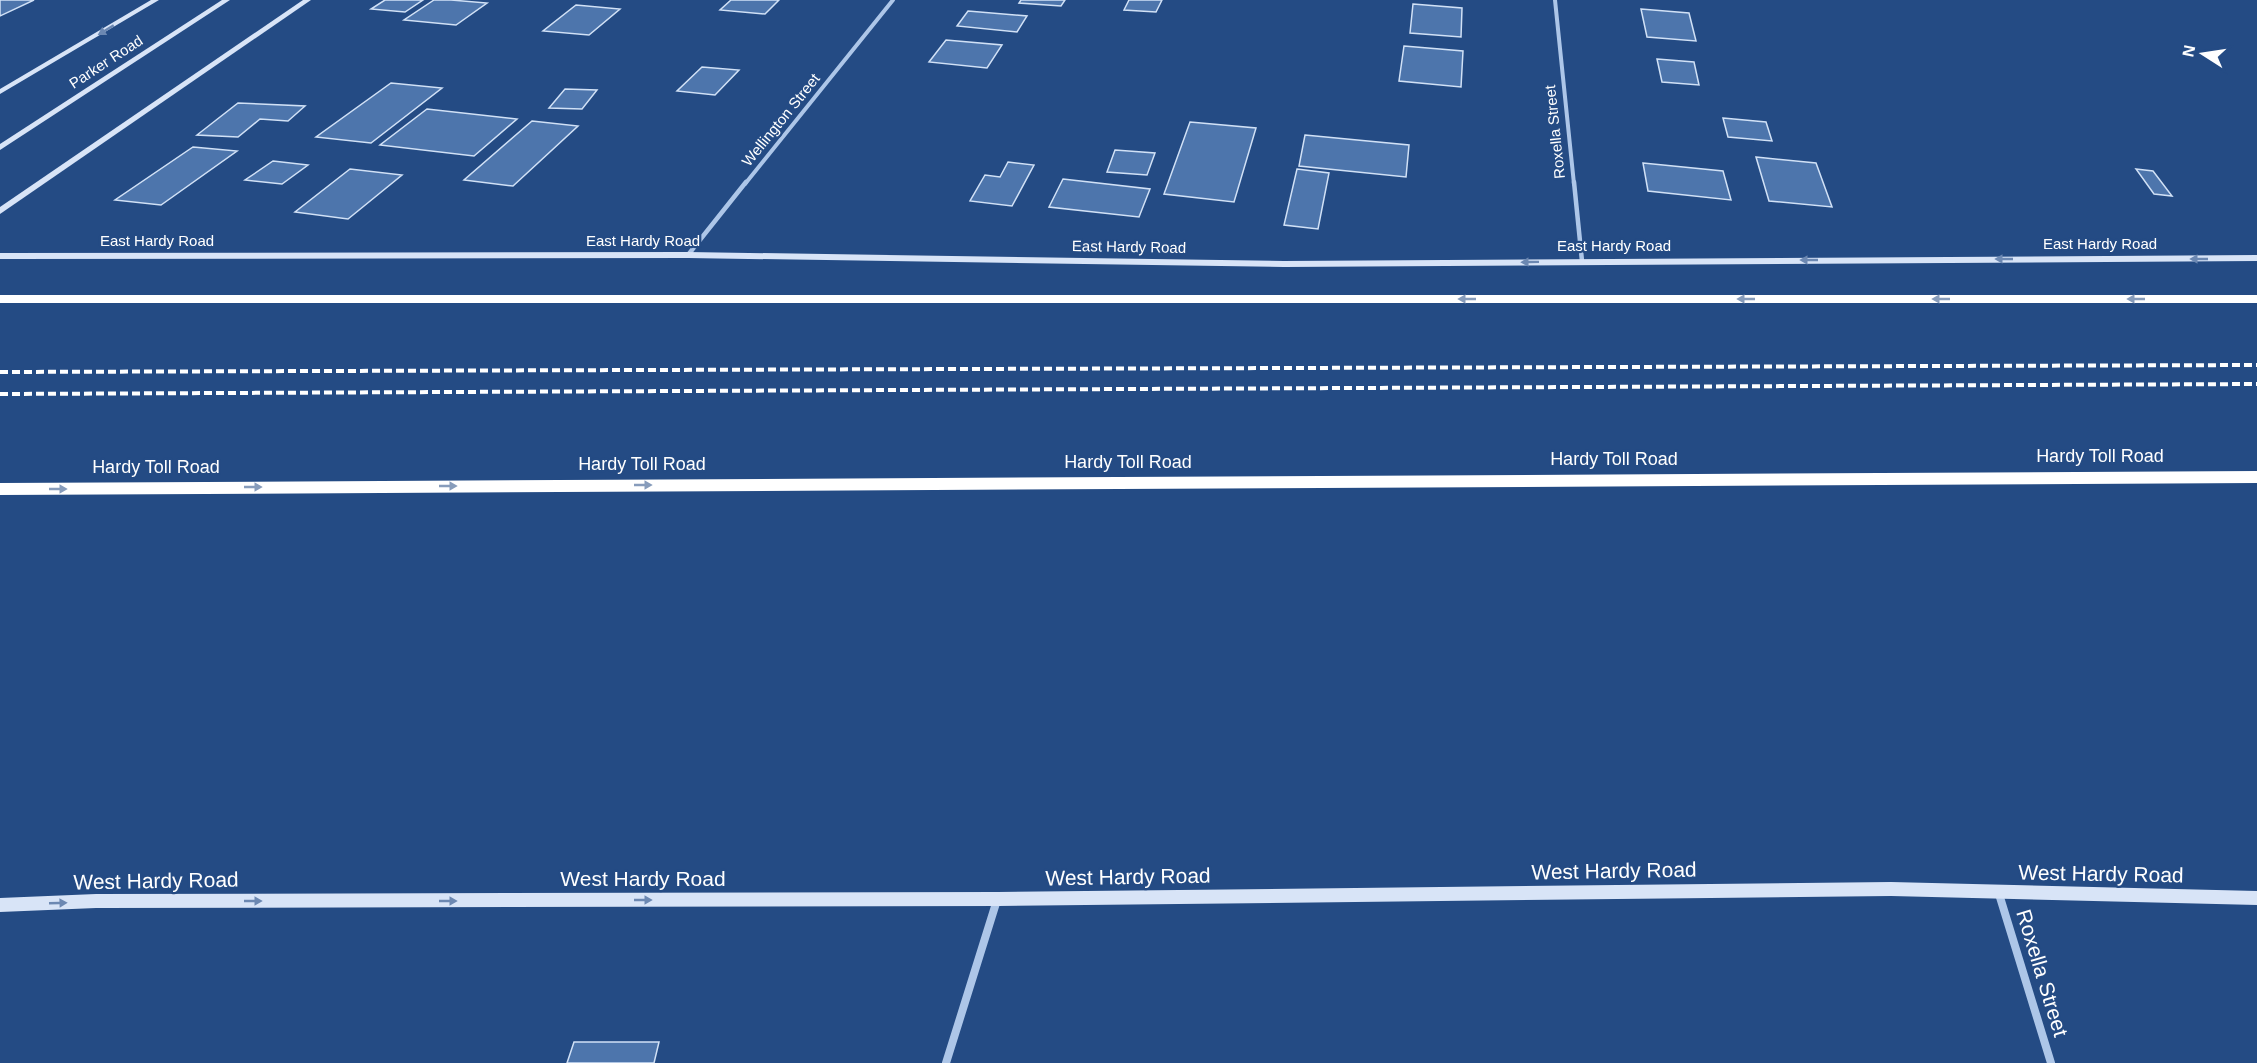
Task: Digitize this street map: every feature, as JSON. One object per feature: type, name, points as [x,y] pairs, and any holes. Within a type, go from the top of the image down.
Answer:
[{"type":"highway","points":[[0,299],[2257,299]]},
{"type":"highway","name":"Hardy Toll Road","points":[[0,489],[2257,477]]},
{"type":"main road","points":[[0,92],[156,0]]},
{"type":"main road","name":"Parker Road","points":[[0,148],[227,0]]},
{"type":"main road","points":[[0,211],[308,0]]},
{"type":"main road","name":"East Hardy Road","points":[[0,256],[688,255],[1284,264],[2257,258]]},
{"type":"main road","name":"West Hardy Road","points":[[0,905],[96,901],[998,899],[1879,889],[1999,894],[2257,898]]},
{"type":"street","name":"Wellington Street","points":[[688,255],[892,0]]},
{"type":"street","name":"Roxella Street","points":[[1555,0],[1582,261]]},
{"type":"street","name":"Roxella Street","points":[[1999,894],[2051,1063]]},
{"type":"street","points":[[946,1063],[998,899]]},
{"type":"building","points":[[0,0],[34,0],[0,16]]},
{"type":"building","points":[[385,0],[423,0],[405,12],[371,9]]},
{"type":"building","points":[[434,0],[487,3],[456,25],[404,20]]},
{"type":"building","points":[[731,0],[779,0],[765,14],[720,10]]},
{"type":"building","points":[[1021,0],[1065,0],[1061,6],[1019,3]]},
{"type":"building","points":[[1129,0],[1162,0],[1156,12],[1124,10]]},
{"type":"building","points":[[1413,4],[1462,8],[1461,37],[1410,33]]},
{"type":"building","points":[[576,5],[620,9],[589,35],[543,31]]},
{"type":"building","points":[[1641,9],[1689,13],[1696,41],[1647,37]]},
{"type":"building","points":[[968,11],[1027,16],[1017,32],[957,26]]},
{"type":"building","points":[[946,40],[1002,45],[987,68],[929,62]]},
{"type":"building","points":[[1404,46],[1463,51],[1461,87],[1399,81]]},
{"type":"building","points":[[1657,59],[1694,62],[1699,85],[1662,82]]},
{"type":"building","points":[[702,67],[739,70],[715,95],[677,91]]},
{"type":"building","points":[[391,83],[442,88],[371,143],[316,137]]},
{"type":"building","points":[[565,89],[597,90],[582,109],[549,108]]},
{"type":"building","points":[[238,103],[305,106],[288,121],[260,119],[238,137],[197,135]]},
{"type":"building","points":[[427,109],[517,119],[474,156],[380,145]]},
{"type":"building","points":[[1723,118],[1766,122],[1772,141],[1728,137]]},
{"type":"building","points":[[532,121],[578,126],[513,186],[464,180]]},
{"type":"building","points":[[1190,122],[1256,128],[1234,202],[1164,194]]},
{"type":"building","points":[[1305,135],[1409,145],[1406,177],[1299,166]]},
{"type":"building","points":[[193,147],[237,151],[161,205],[115,200]]},
{"type":"building","points":[[1115,150],[1155,153],[1147,175],[1107,172]]},
{"type":"building","points":[[1756,157],[1816,163],[1832,207],[1769,201]]},
{"type":"building","points":[[273,161],[308,165],[282,184],[245,180]]},
{"type":"building","points":[[1008,162],[1034,165],[1012,206],[970,201],[985,175],[1000,177]]},
{"type":"building","points":[[1643,163],[1723,171],[1731,200],[1648,191]]},
{"type":"building","points":[[350,169],[402,175],[348,219],[295,212]]},
{"type":"building","points":[[1297,169],[1329,173],[1318,229],[1284,225]]},
{"type":"building","points":[[2136,169],[2153,171],[2172,196],[2154,194]]},
{"type":"building","points":[[1063,179],[1150,189],[1139,217],[1049,207]]},
{"type":"building","points":[[574,1042],[659,1042],[654,1063],[567,1063]]},
{"type":"railway","points":[[0,372],[2257,365]]},
{"type":"railway","points":[[0,394],[2257,384]]}]
